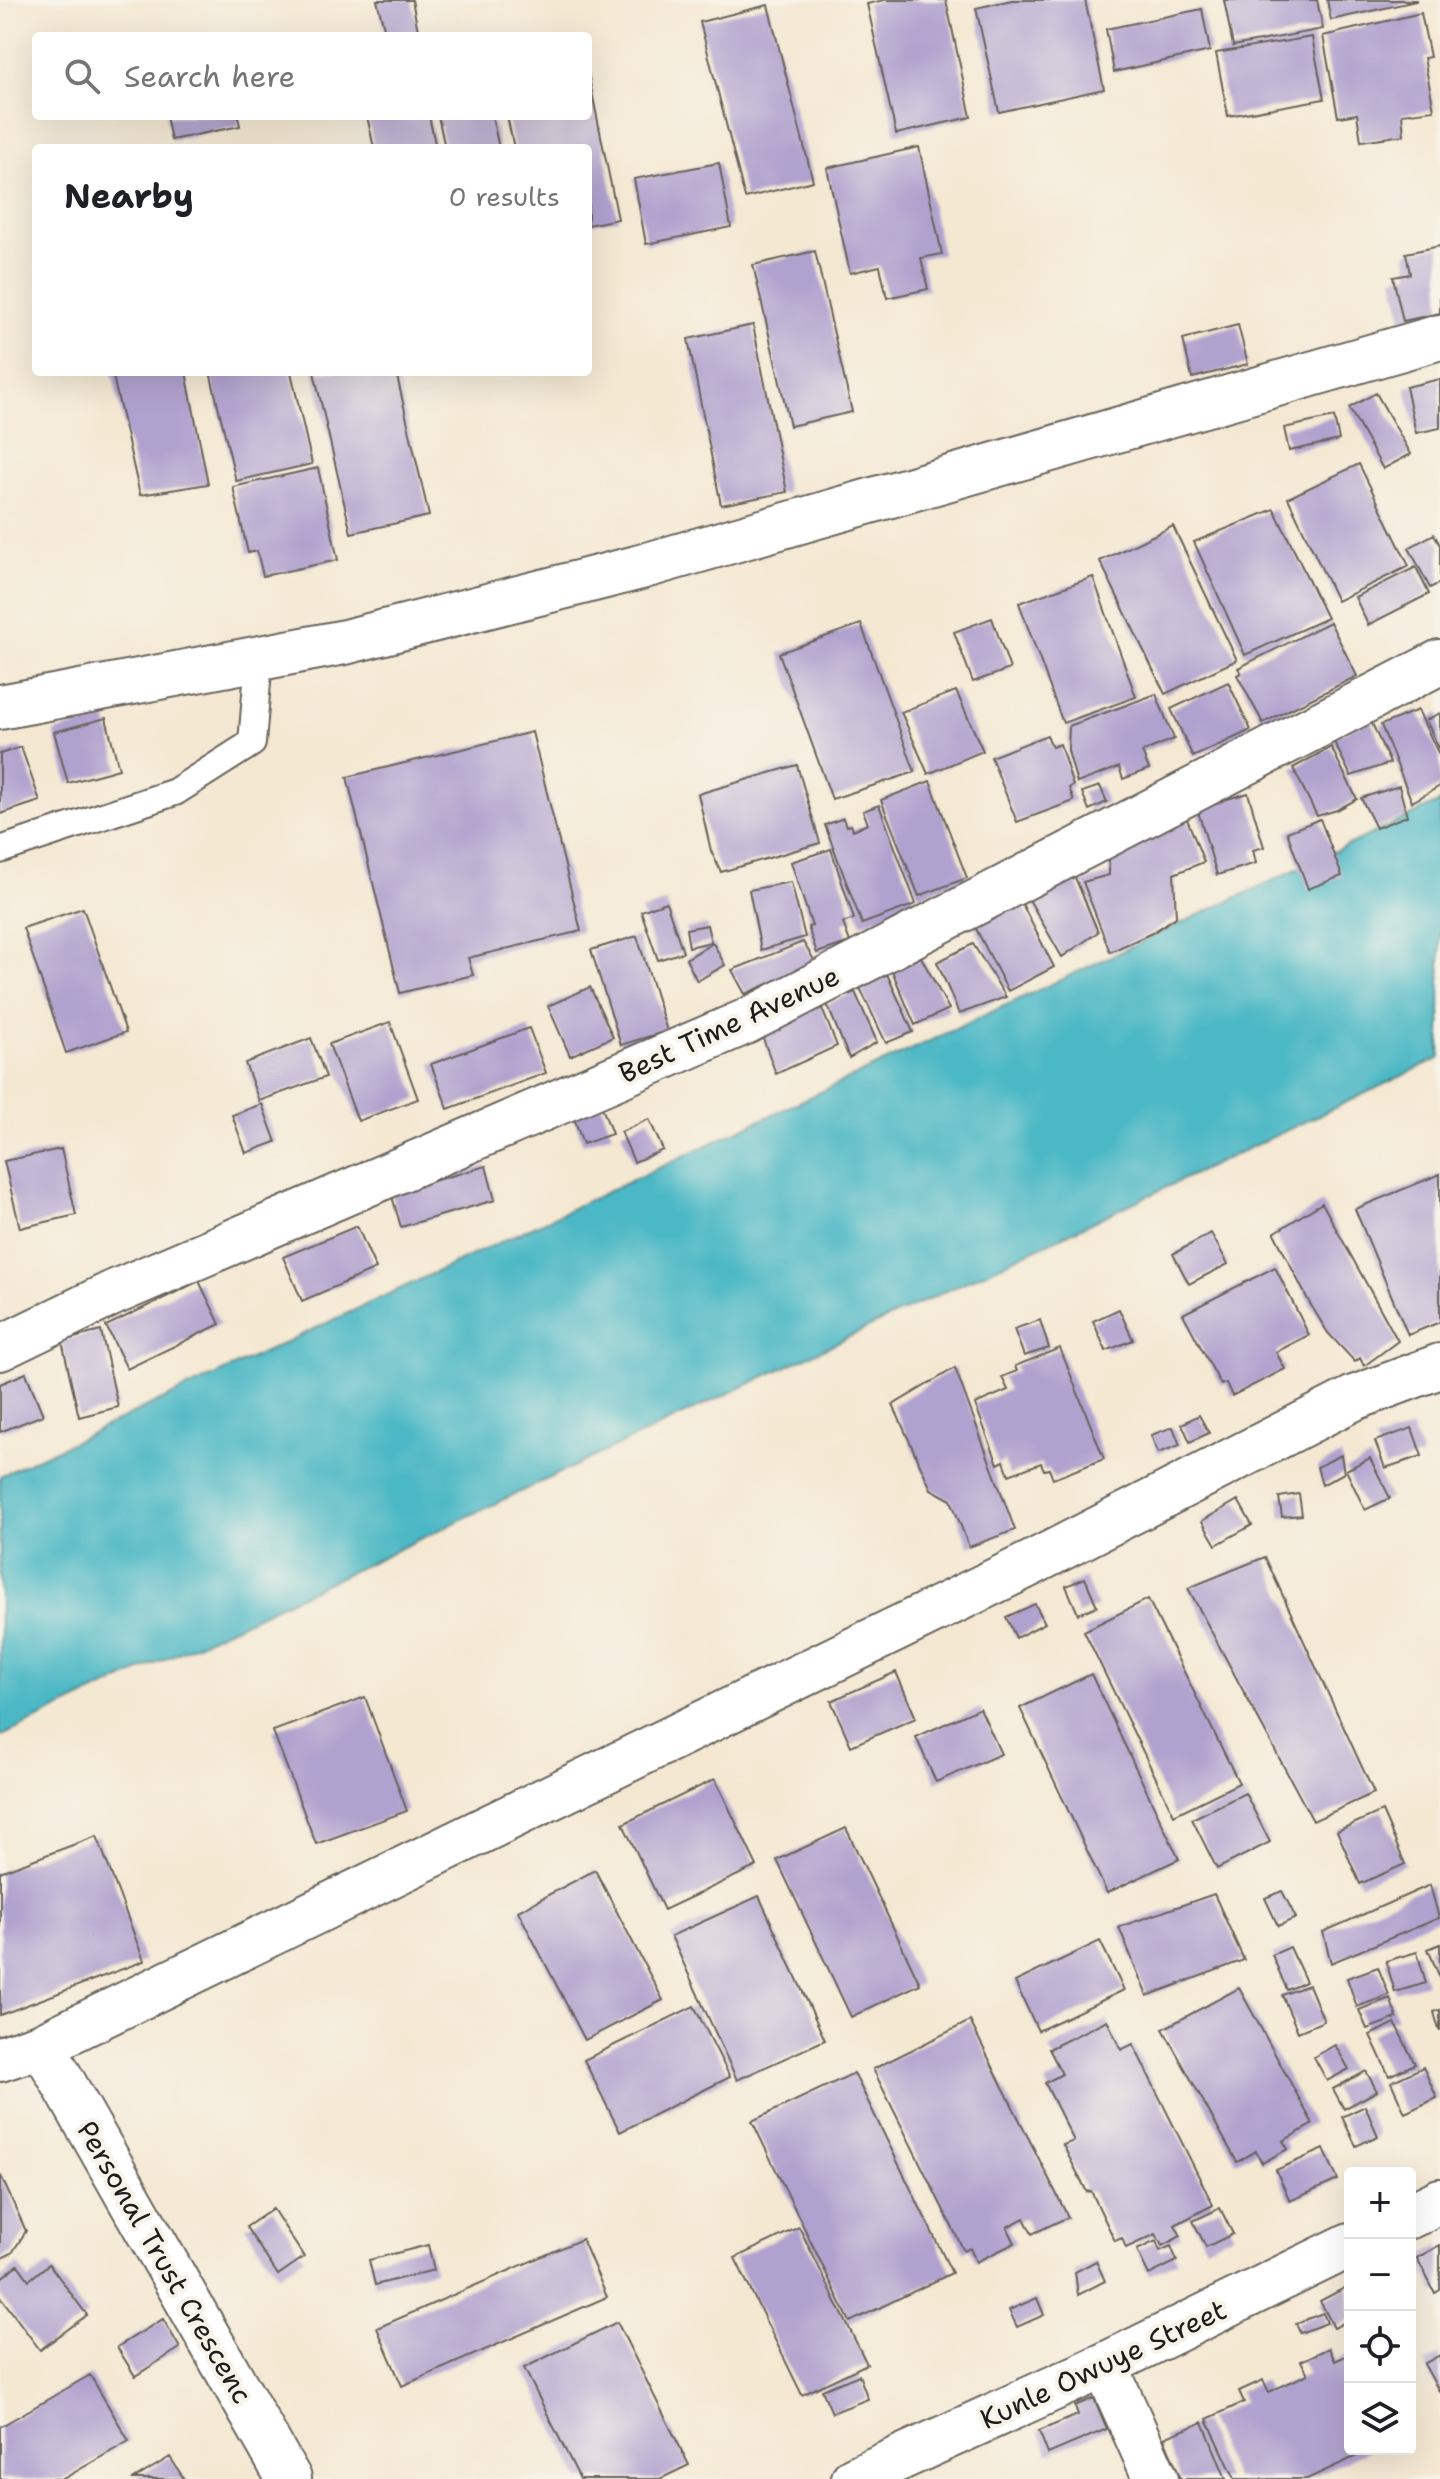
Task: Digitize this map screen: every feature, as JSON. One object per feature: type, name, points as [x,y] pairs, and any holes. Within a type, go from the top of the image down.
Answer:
[{"type":"street","points":[[0,707],[345,642],[637,568],[1440,337]]},
{"type":"street","name":"Best Time Avenue","points":[[0,1348],[113,1293],[745,1022],[1440,662]]},
{"type":"street","points":[[0,2059],[42,2045],[1016,1571],[1354,1398],[1440,1366]]},
{"type":"street","name":"Personal Trust Crescenc","points":[[42,2045],[289,2479]]},
{"type":"street","points":[[1416,2213],[1440,2201]]},
{"type":"street","name":"Kunle Owuye Street","points":[[854,2479],[1105,2365],[1344,2248]]},
{"type":"street","points":[[1105,2365],[1156,2479]]},
{"type":"lane","points":[[0,850],[175,792],[252,743],[259,658]]},
{"type":"water","points":[[1440,802],[1440,1058],[0,1737],[0,1476]]},
{"type":"building","points":[[377,0],[412,0],[418,32],[385,32]]},
{"type":"building","points":[[884,0],[946,0],[971,117],[896,134],[867,4]]},
{"type":"building","points":[[1012,0],[1085,0],[1104,89],[999,112],[976,8]]},
{"type":"building","points":[[1224,0],[1317,0],[1323,29],[1233,46]]},
{"type":"building","points":[[1327,0],[1416,0],[1416,1],[1331,20]]},
{"type":"building","points":[[768,5],[813,181],[745,198],[700,22]]},
{"type":"building","points":[[1202,9],[1210,51],[1114,72],[1106,29]]},
{"type":"building","points":[[1421,13],[1430,57],[1424,58],[1434,110],[1402,114],[1404,135],[1361,141],[1357,114],[1338,117],[1323,36]]},
{"type":"building","points":[[1312,37],[1324,99],[1228,116],[1216,53]]},
{"type":"building","points":[[592,92],[618,219],[592,224],[592,144],[513,144],[508,120],[592,120]]},
{"type":"building","points":[[167,120],[239,120],[240,126],[171,140]]},
{"type":"building","points":[[368,120],[430,120],[435,144],[373,144]]},
{"type":"building","points":[[439,120],[493,120],[498,144],[444,144]]},
{"type":"building","points":[[919,147],[942,254],[921,258],[928,289],[887,298],[880,266],[850,273],[827,168]]},
{"type":"building","points":[[719,163],[731,227],[646,244],[634,179]]},
{"type":"building","points":[[1440,246],[1440,313],[1403,321],[1393,277],[1410,274],[1406,253]]},
{"type":"building","points":[[815,251],[852,412],[790,426],[753,265]]},
{"type":"building","points":[[753,325],[787,492],[721,505],[688,339]]},
{"type":"building","points":[[1238,325],[1248,364],[1192,378],[1183,339]]},
{"type":"building","points":[[113,376],[187,376],[208,484],[140,495]]},
{"type":"building","points":[[211,376],[292,376],[312,464],[236,481]]},
{"type":"building","points":[[315,376],[397,376],[429,516],[351,533]]},
{"type":"building","points":[[1440,379],[1440,428],[1416,433],[1406,387]]},
{"type":"building","points":[[1376,393],[1411,454],[1383,469],[1349,408]]},
{"type":"building","points":[[1334,417],[1339,440],[1289,451],[1284,428]]},
{"type":"building","points":[[1359,464],[1409,566],[1337,601],[1288,498]]},
{"type":"building","points":[[318,468],[338,560],[263,576],[257,551],[248,553],[233,487]]},
{"type":"building","points":[[1274,509],[1327,618],[1245,655],[1194,542]]},
{"type":"building","points":[[1173,526],[1237,660],[1165,694],[1100,561]]},
{"type":"building","points":[[1434,534],[1440,545],[1440,583],[1430,588],[1409,548]]},
{"type":"building","points":[[1416,567],[1429,594],[1368,625],[1355,597]]},
{"type":"building","points":[[1093,577],[1136,697],[1063,723],[1019,603]]},
{"type":"building","points":[[992,618],[1010,669],[973,682],[954,632]]},
{"type":"building","points":[[1330,622],[1357,676],[1263,723],[1237,675],[1241,673],[1238,668]]},
{"type":"building","points":[[861,624],[915,772],[832,799],[779,653]]},
{"type":"building","points":[[1228,682],[1251,730],[1193,757],[1171,709]]},
{"type":"building","points":[[956,691],[983,751],[928,774],[901,712]]},
{"type":"building","points":[[1156,694],[1174,739],[1142,752],[1149,769],[1123,779],[1119,767],[1077,783],[1068,751],[1069,726]]},
{"type":"building","points":[[1418,710],[1440,757],[1440,786],[1412,802],[1381,725]]},
{"type":"building","points":[[1440,713],[1440,751],[1426,720]]},
{"type":"building","points":[[106,718],[119,769],[68,783],[54,732]]},
{"type":"building","points":[[1370,719],[1390,763],[1351,776],[1332,738]]},
{"type":"building","points":[[532,732],[581,931],[468,958],[473,975],[400,993],[347,777]]},
{"type":"building","points":[[1047,735],[1052,747],[1060,744],[1073,786],[1069,788],[1074,801],[1017,822],[991,757]]},
{"type":"building","points":[[21,747],[40,801],[0,814],[0,754]]},
{"type":"building","points":[[1331,747],[1357,799],[1317,816],[1293,768]]},
{"type":"building","points":[[797,765],[820,843],[721,872],[711,851],[698,794]]},
{"type":"building","points":[[930,781],[967,878],[919,896],[881,800]]},
{"type":"building","points":[[1100,786],[1107,802],[1089,810],[1082,792]]},
{"type":"building","points":[[1399,786],[1407,816],[1376,828],[1361,798]]},
{"type":"building","points":[[1248,793],[1264,847],[1253,850],[1256,863],[1217,875],[1197,808]]},
{"type":"building","points":[[879,805],[916,904],[862,924],[825,825],[843,818],[846,826],[851,825],[853,830],[868,824],[863,811]]},
{"type":"building","points":[[1187,819],[1204,862],[1174,874],[1176,917],[1152,933],[1110,952],[1083,882],[1109,875],[1109,850]]},
{"type":"building","points":[[1320,819],[1342,876],[1308,889],[1287,832]]},
{"type":"building","points":[[831,849],[854,919],[843,923],[850,942],[817,953],[808,927],[812,926],[791,862]]},
{"type":"building","points":[[1072,870],[1098,932],[1062,957],[1027,896],[1051,889]]},
{"type":"building","points":[[791,882],[805,937],[761,950],[749,890]]},
{"type":"building","points":[[1017,894],[1054,967],[1008,991],[970,917]]},
{"type":"building","points":[[666,902],[683,952],[658,960],[641,911]]},
{"type":"building","points":[[83,908],[126,1032],[66,1053],[23,928]]},
{"type":"building","points":[[707,925],[711,942],[689,947],[686,929]]},
{"type":"building","points":[[637,936],[667,1031],[621,1045],[591,950]]},
{"type":"building","points":[[803,942],[816,963],[745,994],[732,970]]},
{"type":"building","points":[[713,943],[725,965],[697,981],[686,959]]},
{"type":"building","points":[[973,944],[1006,997],[959,1014],[937,962]]},
{"type":"building","points":[[921,957],[949,1009],[915,1025],[892,971]]},
{"type":"building","points":[[887,974],[913,1032],[886,1043],[860,988]]},
{"type":"building","points":[[590,987],[613,1037],[570,1056],[548,1006]]},
{"type":"building","points":[[855,992],[877,1042],[849,1058],[827,1004]]},
{"type":"building","points":[[819,1001],[837,1046],[776,1074],[760,1030]]},
{"type":"building","points":[[390,1022],[418,1099],[358,1121],[329,1044]]},
{"type":"building","points":[[529,1028],[546,1073],[448,1109],[431,1064]]},
{"type":"building","points":[[311,1038],[326,1077],[259,1101],[245,1063]]},
{"type":"building","points":[[262,1104],[276,1142],[246,1153],[232,1115]]},
{"type":"building","points":[[601,1105],[612,1134],[583,1144],[573,1115]]},
{"type":"building","points":[[649,1119],[663,1150],[634,1162],[621,1132]]},
{"type":"building","points":[[61,1149],[76,1215],[20,1228],[4,1161]]},
{"type":"building","points":[[486,1166],[495,1200],[401,1227],[391,1193]]},
{"type":"building","points":[[1440,1174],[1440,1322],[1408,1335],[1355,1209]]},
{"type":"building","points":[[1322,1203],[1398,1341],[1364,1366],[1360,1358],[1355,1362],[1328,1333],[1274,1233]]},
{"type":"building","points":[[357,1226],[376,1269],[302,1301],[283,1257]]},
{"type":"building","points":[[1211,1233],[1228,1264],[1189,1284],[1173,1254]]},
{"type":"building","points":[[1275,1267],[1309,1335],[1276,1352],[1285,1369],[1232,1396],[1226,1383],[1221,1385],[1183,1314]]},
{"type":"building","points":[[199,1281],[220,1324],[127,1369],[106,1326]]},
{"type":"building","points":[[1119,1309],[1133,1340],[1106,1351],[1093,1321]]},
{"type":"building","points":[[1040,1320],[1049,1348],[1024,1356],[1014,1329]]},
{"type":"building","points":[[101,1331],[118,1407],[79,1417],[62,1341]]},
{"type":"building","points":[[1060,1348],[1104,1459],[1053,1479],[1049,1469],[1044,1470],[1041,1463],[1009,1475],[1004,1461],[998,1464],[975,1404],[1008,1390],[1002,1377],[1017,1371],[1015,1366]]},
{"type":"building","points":[[955,1368],[1015,1530],[969,1547],[951,1500],[931,1489],[893,1405]]},
{"type":"building","points":[[26,1373],[43,1415],[0,1432],[0,1384]]},
{"type":"building","points":[[1199,1415],[1209,1433],[1190,1442],[1182,1424]]},
{"type":"building","points":[[1173,1427],[1180,1445],[1158,1453],[1151,1435]]},
{"type":"building","points":[[1412,1428],[1422,1456],[1385,1468],[1375,1441]]},
{"type":"building","points":[[1341,1455],[1344,1473],[1322,1485],[1317,1467]]},
{"type":"building","points":[[1370,1458],[1390,1498],[1365,1510],[1346,1470]]},
{"type":"building","points":[[1299,1494],[1302,1515],[1282,1517],[1279,1497]]},
{"type":"building","points":[[1238,1500],[1252,1525],[1216,1545],[1202,1521]]},
{"type":"building","points":[[1265,1557],[1374,1793],[1313,1821],[1188,1588]]},
{"type":"building","points":[[1085,1578],[1097,1606],[1078,1614],[1066,1586]]},
{"type":"building","points":[[1148,1599],[1239,1783],[1174,1815],[1084,1631]]},
{"type":"building","points":[[1035,1604],[1045,1623],[1016,1638],[1006,1617]]},
{"type":"building","points":[[896,1672],[916,1718],[851,1746],[831,1701]]},
{"type":"building","points":[[1091,1674],[1179,1859],[1107,1893],[1020,1708]]},
{"type":"building","points":[[365,1697],[407,1811],[316,1844],[273,1731]]},
{"type":"building","points":[[980,1708],[1001,1754],[936,1782],[916,1737]]},
{"type":"building","points":[[715,1779],[757,1866],[664,1910],[623,1824]]},
{"type":"building","points":[[1245,1793],[1270,1842],[1217,1869],[1192,1819]]},
{"type":"building","points":[[1382,1811],[1405,1864],[1360,1884],[1337,1831]]},
{"type":"building","points":[[846,1828],[920,1984],[851,2017],[777,1860]]},
{"type":"building","points":[[97,1836],[144,1961],[0,2015],[0,1872]]},
{"type":"building","points":[[595,1870],[663,2000],[585,2040],[518,1911]]},
{"type":"building","points":[[1430,1885],[1439,1918],[1331,1963],[1323,1932]]},
{"type":"building","points":[[1282,1891],[1296,1918],[1278,1926],[1265,1898]]},
{"type":"building","points":[[1214,1894],[1244,1960],[1147,1996],[1119,1927]]},
{"type":"building","points":[[759,1896],[825,2040],[737,2080],[671,1936]]},
{"type":"building","points":[[1100,1941],[1124,1990],[1038,2031],[1015,1982]]},
{"type":"building","points":[[1440,1944],[1440,1978],[1428,1949]]},
{"type":"building","points":[[1290,1947],[1306,1982],[1287,1990],[1272,1955]]},
{"type":"building","points":[[1417,1952],[1426,1983],[1395,1992],[1386,1961]]},
{"type":"building","points":[[1378,1967],[1389,1995],[1357,2007],[1347,1978]]},
{"type":"building","points":[[1309,1985],[1324,2021],[1298,2032],[1282,1995]]},
{"type":"building","points":[[1239,1988],[1313,2124],[1283,2141],[1288,2149],[1262,2163],[1256,2151],[1237,2162],[1163,2029]]},
{"type":"building","points":[[1390,1998],[1397,2018],[1367,2029],[1359,2010]]},
{"type":"building","points":[[694,2006],[730,2077],[620,2132],[584,2060]]},
{"type":"building","points":[[1440,2010],[1440,2030],[1439,2030],[1434,2012]]},
{"type":"building","points":[[1107,2020],[1121,2050],[1133,2044],[1213,2205],[1175,2225],[1181,2236],[1162,2246],[1156,2234],[1126,2248],[1122,2238],[1115,2241],[1091,2191],[1087,2192],[1063,2145],[1074,2141],[1045,2083],[1062,2074],[1049,2049]]},
{"type":"building","points":[[970,2021],[1068,2217],[1032,2234],[1024,2218],[1007,2227],[1015,2243],[976,2262],[970,2248],[964,2251],[873,2069]]},
{"type":"building","points":[[1395,2023],[1415,2064],[1389,2076],[1370,2035]]},
{"type":"building","points":[[1335,2045],[1349,2069],[1327,2081],[1314,2057]]},
{"type":"building","points":[[1423,2067],[1437,2098],[1405,2113],[1391,2082]]},
{"type":"building","points":[[1366,2071],[1377,2091],[1344,2109],[1333,2089]]},
{"type":"building","points":[[854,2073],[952,2273],[850,2322],[752,2121]]},
{"type":"building","points":[[1365,2106],[1378,2136],[1356,2146],[1342,2117]]},
{"type":"building","points":[[1324,2149],[1338,2180],[1290,2201],[1276,2170]]},
{"type":"building","points":[[0,2174],[26,2231],[12,2253],[0,2259]]},
{"type":"building","points":[[1220,2208],[1233,2234],[1206,2247],[1193,2221]]},
{"type":"building","points":[[273,2209],[304,2257],[278,2275],[246,2227]]},
{"type":"building","points":[[799,2227],[867,2364],[802,2395],[735,2258]]},
{"type":"building","points":[[582,2239],[607,2297],[402,2386],[377,2328]]},
{"type":"building","points":[[1156,2241],[1160,2251],[1171,2246],[1177,2261],[1149,2275],[1137,2250]]},
{"type":"building","points":[[428,2245],[434,2270],[375,2285],[369,2260]]},
{"type":"building","points":[[1440,2245],[1440,2290],[1435,2293],[1417,2258]]},
{"type":"building","points":[[1096,2261],[1105,2281],[1078,2295],[1075,2272]]},
{"type":"building","points":[[49,2264],[87,2315],[40,2350],[0,2296],[0,2279],[18,2265],[29,2280]]},
{"type":"building","points":[[1344,2288],[1344,2322],[1334,2328],[1320,2301]]},
{"type":"building","points":[[1037,2298],[1044,2315],[1017,2327],[1009,2310]]},
{"type":"building","points":[[1323,2313],[1327,2323],[1300,2333],[1296,2323]]},
{"type":"building","points":[[163,2319],[180,2348],[135,2376],[117,2347]]},
{"type":"building","points":[[617,2322],[689,2465],[660,2479],[580,2479],[524,2368]]},
{"type":"building","points":[[1329,2348],[1335,2361],[1344,2357],[1344,2455],[1359,2455],[1307,2479],[1235,2479],[1207,2419],[1244,2402],[1239,2391],[1263,2380],[1269,2392],[1308,2374],[1301,2361]]},
{"type":"building","points":[[1440,2355],[1440,2393],[1424,2364]]},
{"type":"building","points":[[90,2375],[129,2441],[63,2479],[0,2479],[0,2427]]},
{"type":"building","points":[[859,2375],[868,2399],[832,2413],[822,2390]]},
{"type":"building","points":[[1094,2398],[1107,2429],[1048,2454],[1039,2431],[1078,2415],[1075,2406]]},
{"type":"building","points":[[1203,2422],[1226,2479],[1181,2479],[1164,2438]]},
{"type":"building","points":[[170,2457],[184,2479],[134,2479]]}]
